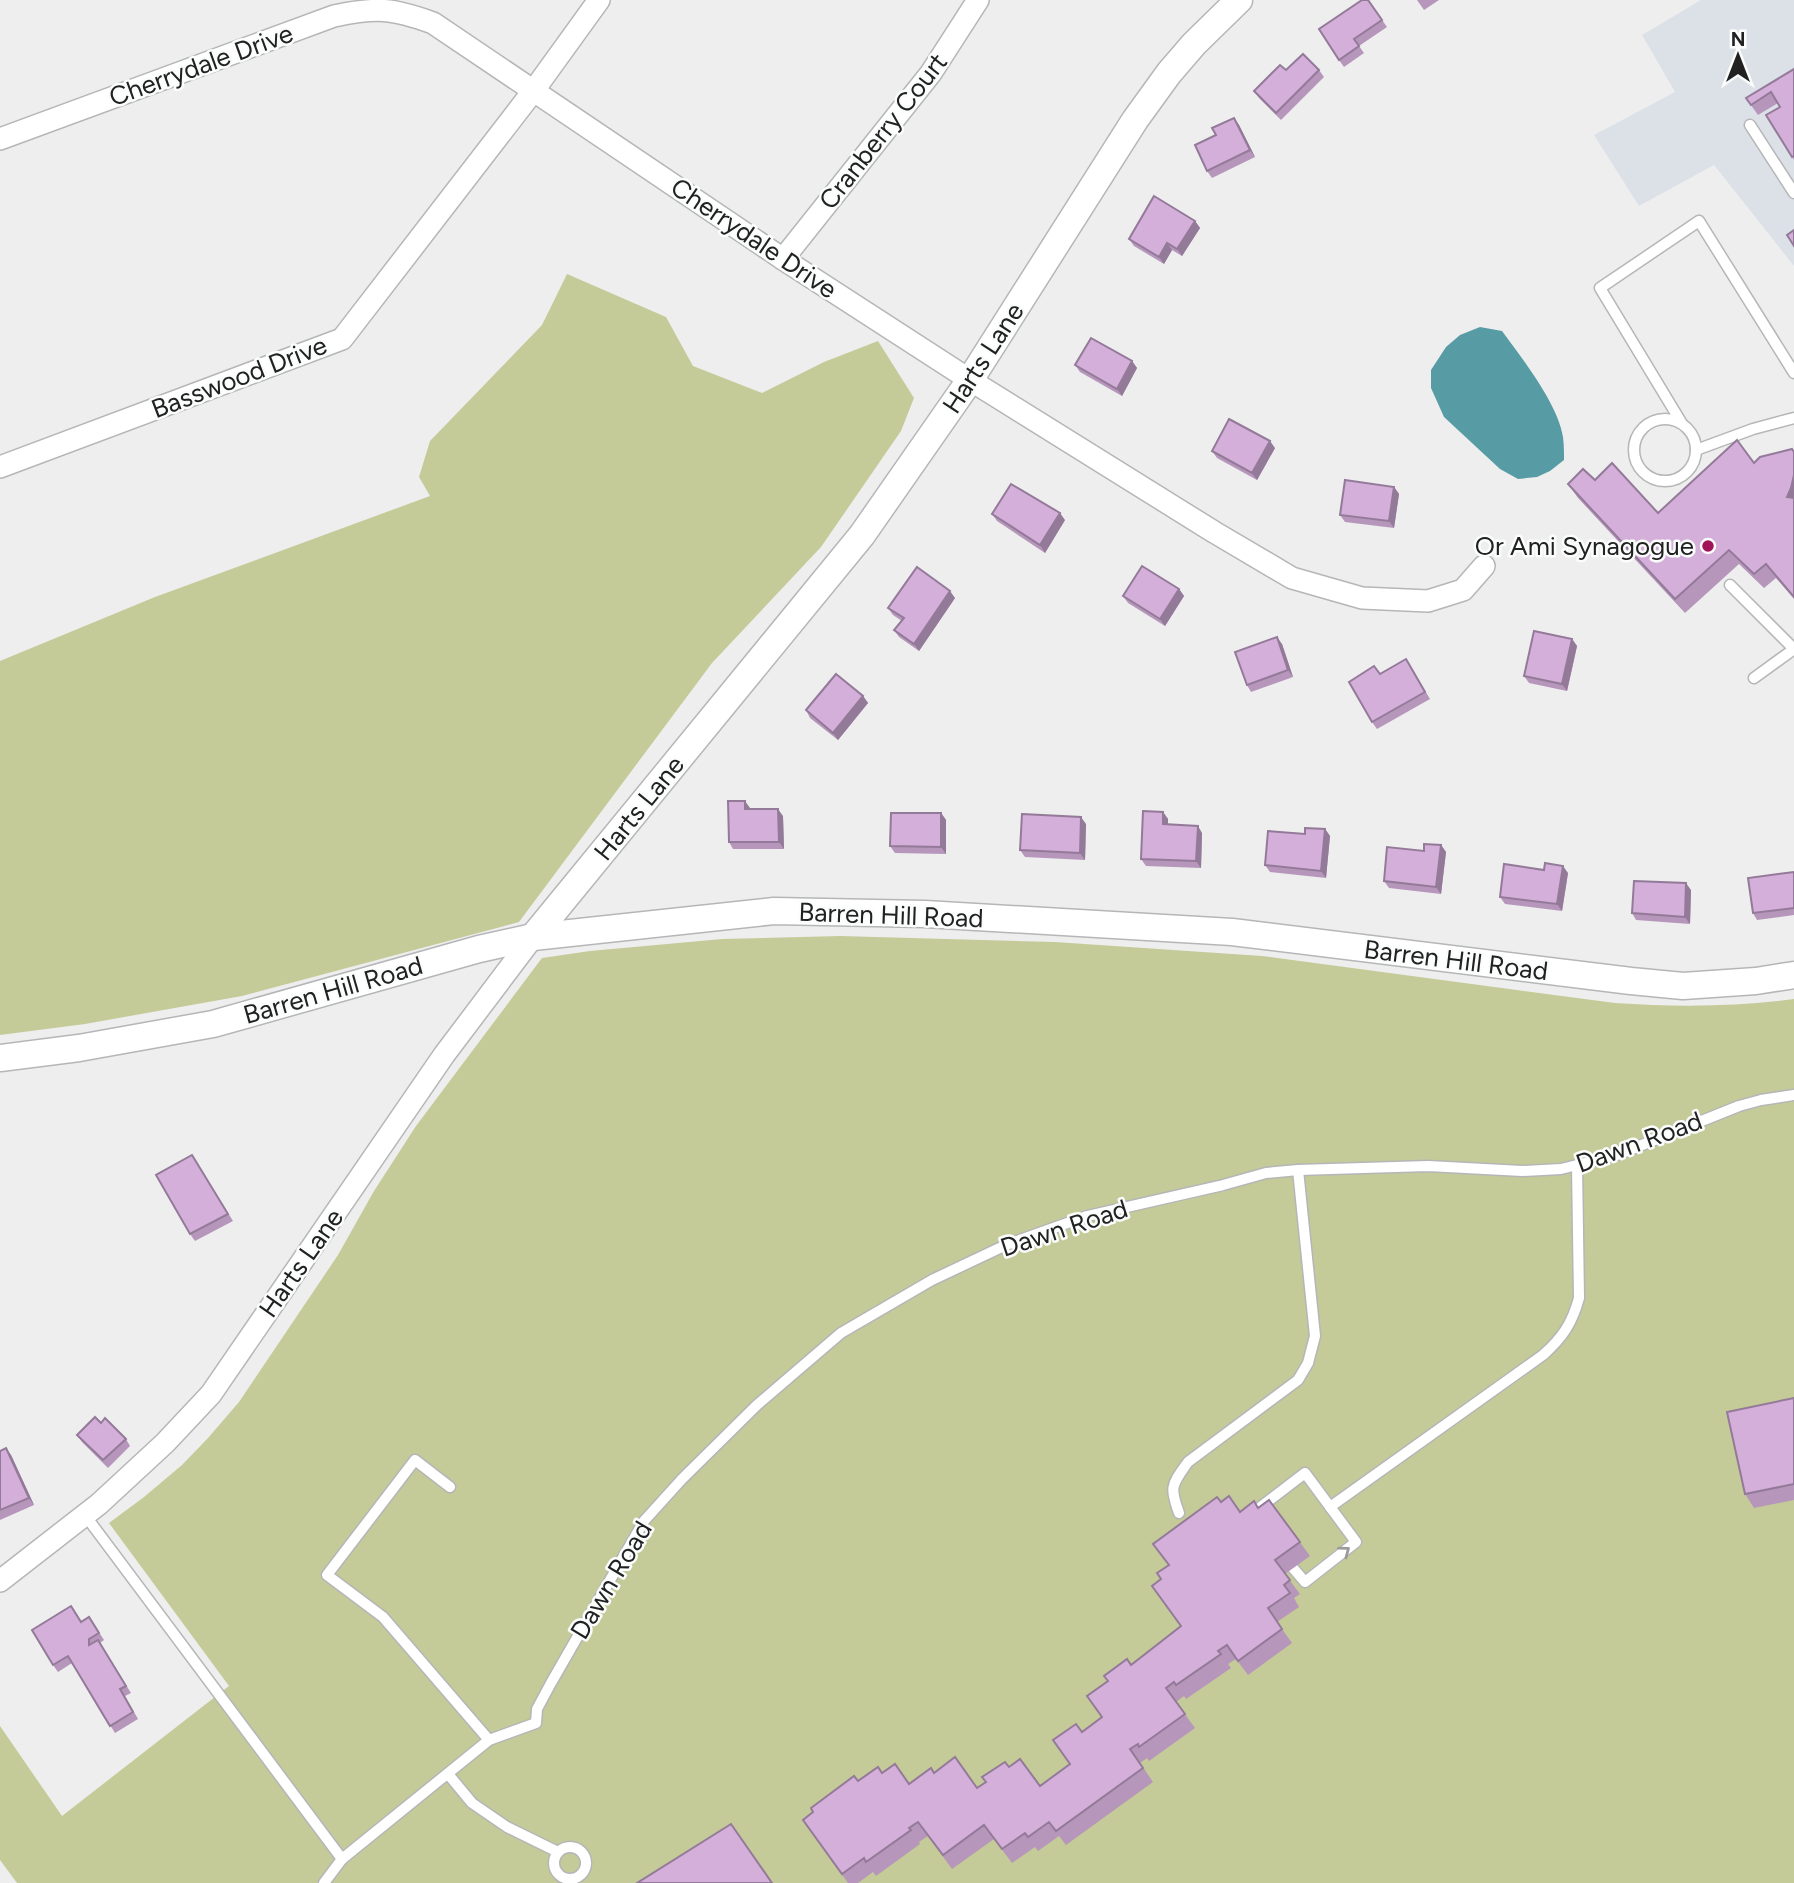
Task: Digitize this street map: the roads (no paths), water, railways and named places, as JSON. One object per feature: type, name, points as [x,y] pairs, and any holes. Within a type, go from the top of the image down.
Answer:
[{"type":"street","name":"Basswood Drive","points":[[0,467],[342,339],[534,90],[599,0]]},
{"type":"street","name":"Cranberry Court","points":[[783,258],[931,74],[978,0]]},
{"type":"street","name":"Harts Lane","points":[[0,1581],[85,1516],[165,1443],[211,1394],[444,1055],[533,937],[862,535],[970,380],[1135,120],[1194,44],[1239,0]]},
{"type":"street","name":"Cherrydale Drive","points":[[0,139],[334,16],[381,9],[402,12],[433,23],[970,380],[1292,578],[1362,598],[1428,601],[1463,590],[1484,566]]},
{"type":"street","name":"Barren Hill Road","points":[[0,1058],[79,1048],[213,1024],[479,949],[533,937],[774,911],[925,914],[1232,932],[1683,986],[1756,981],[1794,975]]},
{"type":"lane","points":[[1750,125],[1794,193]]},
{"type":"lane","points":[[1681,422],[1665,418],[1649,422],[1637,434],[1633,450],[1637,466],[1649,477],[1665,482],[1681,477],[1692,466],[1696,450],[1692,434],[1681,422],[1600,288],[1699,222],[1794,373]]},
{"type":"lane","points":[[1696,450],[1753,429],[1794,418]]},
{"type":"lane","points":[[1730,585],[1794,649],[1754,678]]},
{"type":"lane","name":"Dawn Road","points":[[489,1740],[536,1723],[537,1709],[644,1521],[682,1479],[757,1405],[841,1333],[932,1280],[1006,1245],[1087,1216],[1266,1173],[1428,1166],[1543,1171],[1577,1166],[1617,1155],[1739,1106],[1794,1095]]},
{"type":"lane","points":[[1330,1507],[1543,1355],[1557,1342],[1574,1318],[1579,1298],[1577,1166]]},
{"type":"lane","points":[[1179,1513],[1172,1494],[1176,1480],[1188,1462],[1298,1380],[1308,1363],[1315,1336],[1298,1170]]},
{"type":"lane","points":[[324,1883],[342,1859],[489,1740],[383,1617],[327,1575],[415,1460],[450,1487]]},
{"type":"lane","points":[[1257,1521],[1252,1514],[1305,1473],[1356,1542],[1305,1582],[1293,1568]]},
{"type":"lane","points":[[85,1516],[342,1859]]},
{"type":"lane","points":[[448,1774],[472,1803],[507,1828],[558,1852]]},
{"type":"water","points":[[1480,327],[1502,331],[1538,382],[1560,424],[1564,460],[1537,477],[1518,479],[1500,469],[1444,417],[1431,388],[1431,370],[1446,347],[1460,335]]},
{"type":"place","name":"Or Ami Synagogue","points":[[1708,546]]}]
